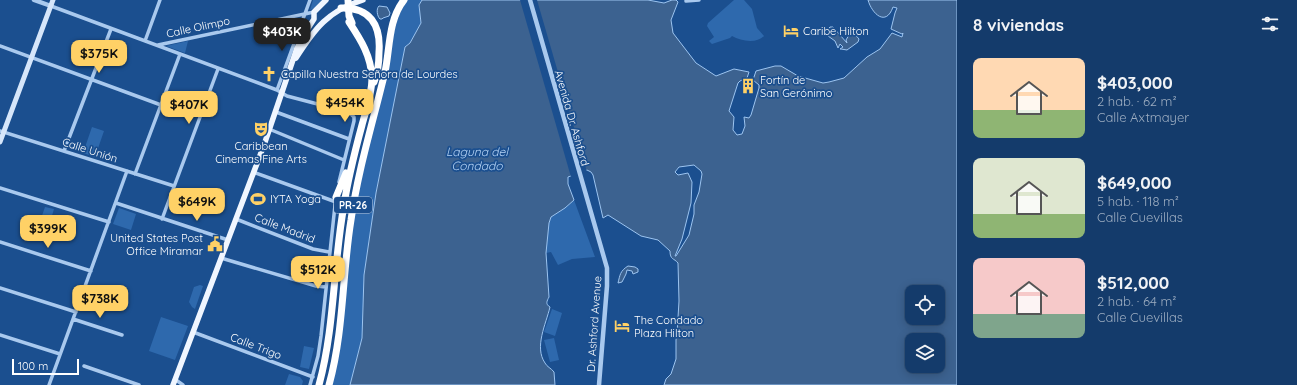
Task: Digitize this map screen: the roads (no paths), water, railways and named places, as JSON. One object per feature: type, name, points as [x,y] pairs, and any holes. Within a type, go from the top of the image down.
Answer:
[{"type":"highway","points":[[344,0],[351,23]]},
{"type":"highway","points":[[348,0],[351,23]]},
{"type":"highway","name":"PR-26","points":[[328,385],[340,326],[350,221],[358,179],[386,68],[392,26],[396,12],[404,0]]},
{"type":"highway","points":[[341,8],[355,9],[362,12],[374,21],[380,42],[379,67],[371,87]]},
{"type":"highway","name":"PR-26","points":[[319,385],[324,368],[331,326],[343,207],[371,87],[371,68],[367,52],[351,23]]},
{"type":"highway","points":[[336,199],[354,157]]},
{"type":"main road","points":[[0,142],[2,132],[32,58],[53,0]]},
{"type":"main road","points":[[293,63],[321,24],[341,8],[363,0]]},
{"type":"main road","points":[[174,383],[270,129],[276,112],[280,91],[293,63],[301,40],[314,18],[314,12],[326,1]]},
{"type":"street","points":[[34,0],[280,91],[287,96],[348,112],[354,117],[336,199],[321,336],[310,385]]},
{"type":"street","points":[[145,41],[160,0]]},
{"type":"street","points":[[280,91],[310,0]]},
{"type":"street","name":"Avenida Dr. Ashford","points":[[530,0],[599,241]]},
{"type":"street","points":[[686,1],[699,0]]},
{"type":"street","name":"Calle Olimpo","points":[[157,45],[314,12]]},
{"type":"street","points":[[64,151],[110,29]]},
{"type":"street","points":[[0,46],[161,105]]},
{"type":"street","points":[[135,174],[180,54]]},
{"type":"street","points":[[162,218],[218,68]]},
{"type":"street","points":[[276,112],[349,139]]},
{"type":"street","points":[[270,129],[344,160]]},
{"type":"street","name":"Calle Unión","points":[[2,132],[174,186]]},
{"type":"street","points":[[49,385],[127,171]]},
{"type":"street","points":[[253,172],[336,199]]},
{"type":"street","points":[[0,188],[108,222]]},
{"type":"street","points":[[116,203],[228,240]]},
{"type":"street","name":"Calle Madrid","points":[[236,219],[313,249],[329,252]]},
{"type":"street","name":"Dr. Ashford Avenue","points":[[599,241],[606,264],[607,277],[599,385]]},
{"type":"street","points":[[0,242],[91,271]]},
{"type":"street","points":[[221,258],[316,286],[326,287]]},
{"type":"street","points":[[0,288],[76,312]]},
{"type":"street","points":[[73,319],[122,335]]},
{"type":"street","name":"Calle Trigo","points":[[193,332],[312,377]]},
{"type":"street","points":[[0,335],[60,354]]},
{"type":"street","points":[[84,366],[139,385]]},
{"type":"street","points":[[174,383],[183,385]]},
{"type":"water","name":"Laguna del Condado","points":[[422,0],[648,0],[664,3],[676,0],[678,2],[671,20],[673,33],[696,63],[716,76],[734,69],[749,72],[747,78],[738,83],[729,111],[734,117],[733,130],[737,135],[742,134],[745,126],[744,117],[749,118],[751,115],[759,88],[759,85],[753,80],[756,71],[781,66],[798,76],[823,83],[829,82],[844,78],[867,57],[880,49],[892,33],[902,37],[903,33],[902,34],[891,29],[897,8],[893,7],[887,16],[879,16],[873,10],[868,0],[957,0],[957,385],[664,385],[666,379],[671,374],[676,359],[679,301],[678,263],[671,257],[670,251],[658,240],[641,236],[608,215],[603,218],[593,175],[587,170],[568,177],[568,184],[574,200],[551,217],[549,223],[546,253],[549,297],[547,304],[550,307],[542,335],[541,350],[545,363],[554,372],[555,385],[350,385],[362,338],[364,275],[376,193],[405,47],[410,43],[421,23],[419,5]],"holes":[[[694,165],[701,171],[702,174],[699,192],[694,205],[694,214],[689,235],[675,256],[682,239],[691,203],[692,182],[688,173],[678,175],[675,172],[679,167]]]},
{"type":"water","points":[[379,6],[387,7],[390,13],[389,16],[380,19],[377,12]]},
{"type":"water","points":[[851,26],[852,31],[859,39],[858,42],[847,50],[840,49],[843,47],[840,44],[838,48],[835,41],[828,36],[830,33],[831,35],[832,34],[829,32],[829,28],[833,27],[847,43],[846,40]]},
{"type":"water","points":[[628,266],[635,267],[638,269],[638,272],[633,274],[632,271],[627,270],[622,282],[618,283],[622,271]]},
{"type":"place","name":"Caribe Hilton","points":[[791,31]]},
{"type":"place","name":"Capilla Nuestra Señora de Lourdes","points":[[269,74]]},
{"type":"place","name":"Fortín de San Gerónimo","points":[[748,86]]},
{"type":"place","name":"Caribbean Cinemas Fine Arts","points":[[261,129]]},
{"type":"place","name":"IYTA Yoga","points":[[258,199]]},
{"type":"place","name":"United States Post Office Miramar","points":[[215,244]]},
{"type":"place","name":"The Condado Plaza Hilton","points":[[622,326]]}]
